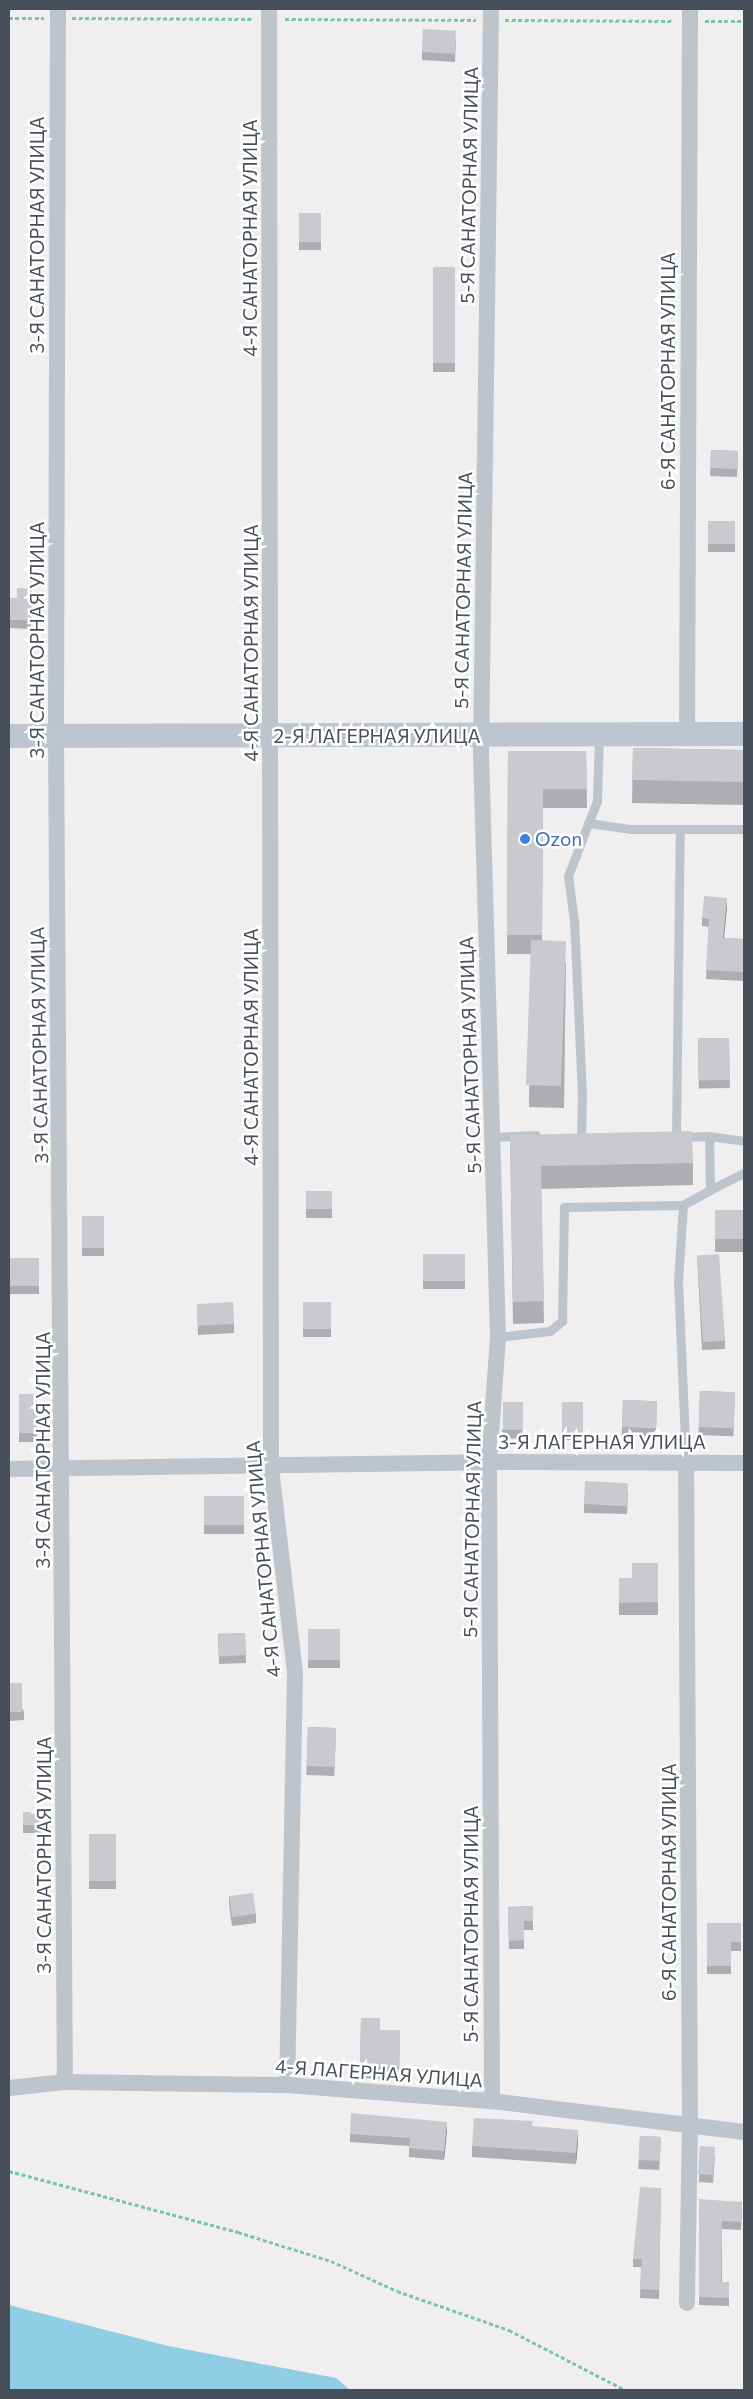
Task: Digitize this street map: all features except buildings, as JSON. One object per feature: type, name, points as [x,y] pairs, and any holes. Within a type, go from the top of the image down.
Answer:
[{"type":"street","name":"3-Я САНАТОРНАЯ УЛИЦА","points":[[58,13],[56,736],[63,1469],[64,2082]]},
{"type":"street","name":"4-Я САНАТОРНАЯ УЛИЦА","points":[[269,14],[272,736],[271,1468],[294,1674],[287,2085]]},
{"type":"street","name":"5-Я САНАТОРНАЯ УЛИЦА","points":[[491,14],[481,736],[498,1337],[489,1462],[492,2101]]},
{"type":"street","name":"6-Я САНАТОРНАЯ УЛИЦА","points":[[687,734],[690,15]]},
{"type":"street","name":"2-Я ЛАГЕРНАЯ УЛИЦА","points":[[9,736],[744,734]]},
{"type":"street","name":"6-Я САНАТОРНАЯ УЛИЦА","points":[[686,1461],[690,2126],[687,2303]]},
{"type":"street","name":"3-Я ЛАГЕРНАЯ УЛИЦА","points":[[9,1469],[271,1468],[489,1462],[686,1461],[744,1463]]},
{"type":"street","name":"4-Я ЛАГЕРНАЯ УЛИЦА","points":[[9,2088],[64,2082],[287,2085],[492,2101],[744,2132]]},
{"type":"lane","points":[[581,1138],[582,1095],[574,921],[568,876],[597,801],[598,735]]},
{"type":"lane","points":[[588,823],[630,829],[744,829]]},
{"type":"lane","points":[[680,829],[672,1137],[709,1136],[744,1141]]},
{"type":"lane","points":[[492,1137],[543,1136]]},
{"type":"lane","points":[[709,1136],[710,1190]]},
{"type":"lane","points":[[498,1337],[550,1331],[562,1321],[564,1207],[683,1205],[744,1173]]},
{"type":"lane","points":[[683,1205],[678,1280],[686,1461]]},
{"type":"path","points":[[9,18],[58,13],[491,14],[690,15],[744,21]]},
{"type":"path","points":[[9,2171],[238,2232],[331,2261],[397,2291],[509,2330],[625,2390]]},
{"type":"water","points":[[9,2305],[168,2346],[336,2378],[350,2390],[9,2390]]},
{"type":"place","name":"Ozon","points":[[525,839]]}]
